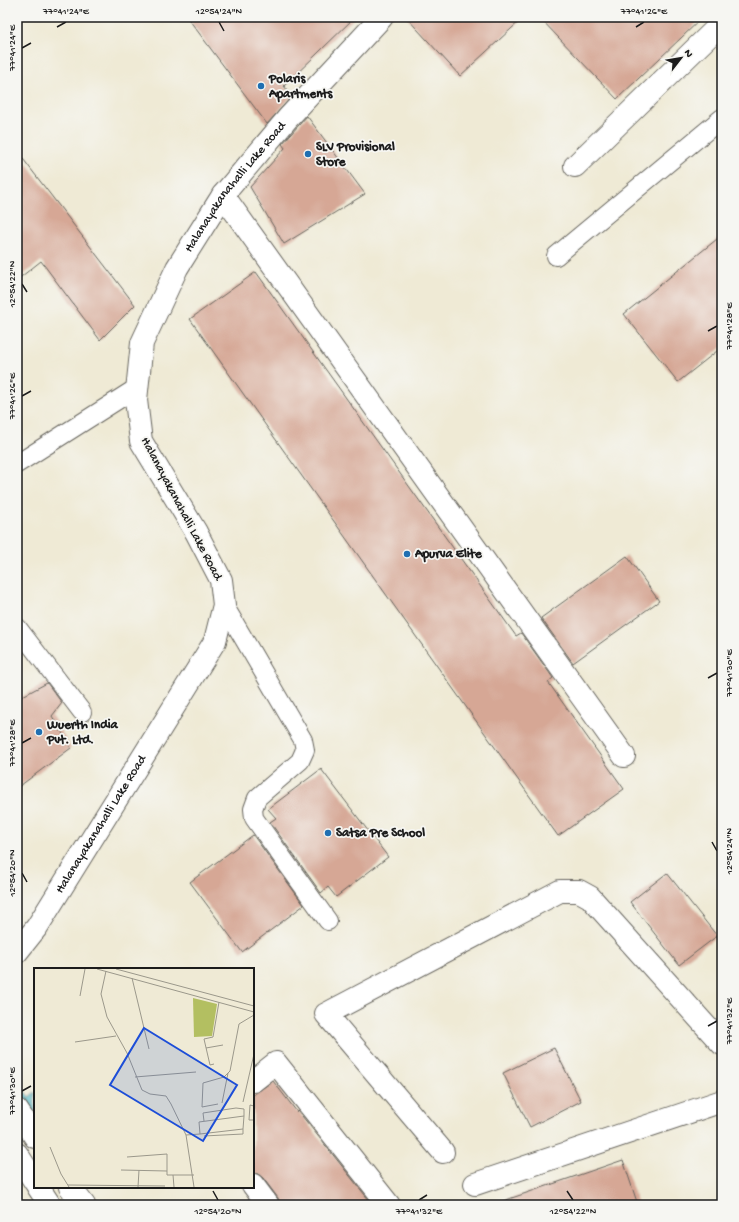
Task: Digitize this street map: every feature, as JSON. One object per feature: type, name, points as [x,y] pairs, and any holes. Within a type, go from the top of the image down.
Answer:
[{"type":"street","name":"Halanayakanahalli Lake Road","points":[[17,952],[36,927],[215,641],[224,605],[221,580],[196,532],[141,441],[136,400],[142,343],[177,268],[223,195],[288,118],[382,17]]},
{"type":"street","points":[[576,166],[722,23]]},
{"type":"street","points":[[223,195],[624,756]]},
{"type":"street","points":[[443,1152],[326,1014],[560,891],[579,891],[590,897],[722,1044]]},
{"type":"street","points":[[254,1080],[276,1063],[389,1205]]},
{"type":"street","points":[[474,1184],[722,1101]]},
{"type":"street","points":[[17,1110],[34,1136],[17,1150]]},
{"type":"street","points":[[17,1154],[34,1180]]},
{"type":"street","points":[[254,1186],[268,1205]]},
{"type":"street","points":[[39,1188],[50,1205]]},
{"type":"street","points":[[71,1188],[84,1205]]},
{"type":"lane","points":[[556,256],[722,118]]},
{"type":"lane","points":[[17,464],[138,387]]},
{"type":"lane","points":[[224,605],[303,740],[305,750],[300,761],[257,798],[253,809],[254,818],[328,921]]},
{"type":"lane","points":[[17,627],[82,712]]},
{"type":"water","points":[[17,1082],[29,1097],[34,1093],[34,1114],[17,1089]]},
{"type":"building","name":"Polaris Apartments","points":[[187,17],[355,17],[284,86],[292,96],[267,124]]},
{"type":"building","points":[[406,17],[524,17],[460,76]]},
{"type":"building","points":[[539,17],[703,17],[617,99]]},
{"type":"building","name":"SLV Provisional Store","points":[[307,116],[365,194],[284,244],[250,187],[285,148],[282,144]]},
{"type":"building","points":[[17,151],[135,305],[100,340],[41,261],[17,280]]},
{"type":"building","points":[[722,235],[722,347],[678,382],[624,314]]},
{"type":"building","name":"Apurva Elite","points":[[256,272],[516,636],[521,633],[553,678],[548,682],[624,789],[558,836],[190,319]]},
{"type":"building","points":[[627,556],[659,601],[573,663],[541,618]]},
{"type":"building","name":"Wuerth India Pvt. Ltd.","points":[[47,683],[62,703],[52,716],[71,748],[17,788],[17,699]]},
{"type":"building","name":"Satsa Pre School","points":[[321,769],[388,857],[336,897],[328,887],[321,893],[270,822],[276,818],[268,809]]},
{"type":"building","points":[[253,835],[304,905],[242,952],[190,882]]},
{"type":"building","points":[[667,873],[717,936],[679,965],[630,902]]},
{"type":"building","points":[[554,1048],[581,1101],[530,1127],[503,1073]]},
{"type":"building","points":[[273,1081],[373,1205],[280,1205],[278,1198],[263,1178],[254,1173],[254,1094]]},
{"type":"building","points":[[623,1160],[638,1205],[504,1205],[503,1201]]},
{"type":"place","name":"Polaris Apartments","points":[[261,86]]},
{"type":"place","name":"SLV Provisional Store","points":[[308,154]]},
{"type":"place","name":"Apurva Elite","points":[[407,554]]},
{"type":"place","name":"Wuerth India Pvt. Ltd.","points":[[39,732]]},
{"type":"place","name":"Satsa Pre School","points":[[328,833]]}]
